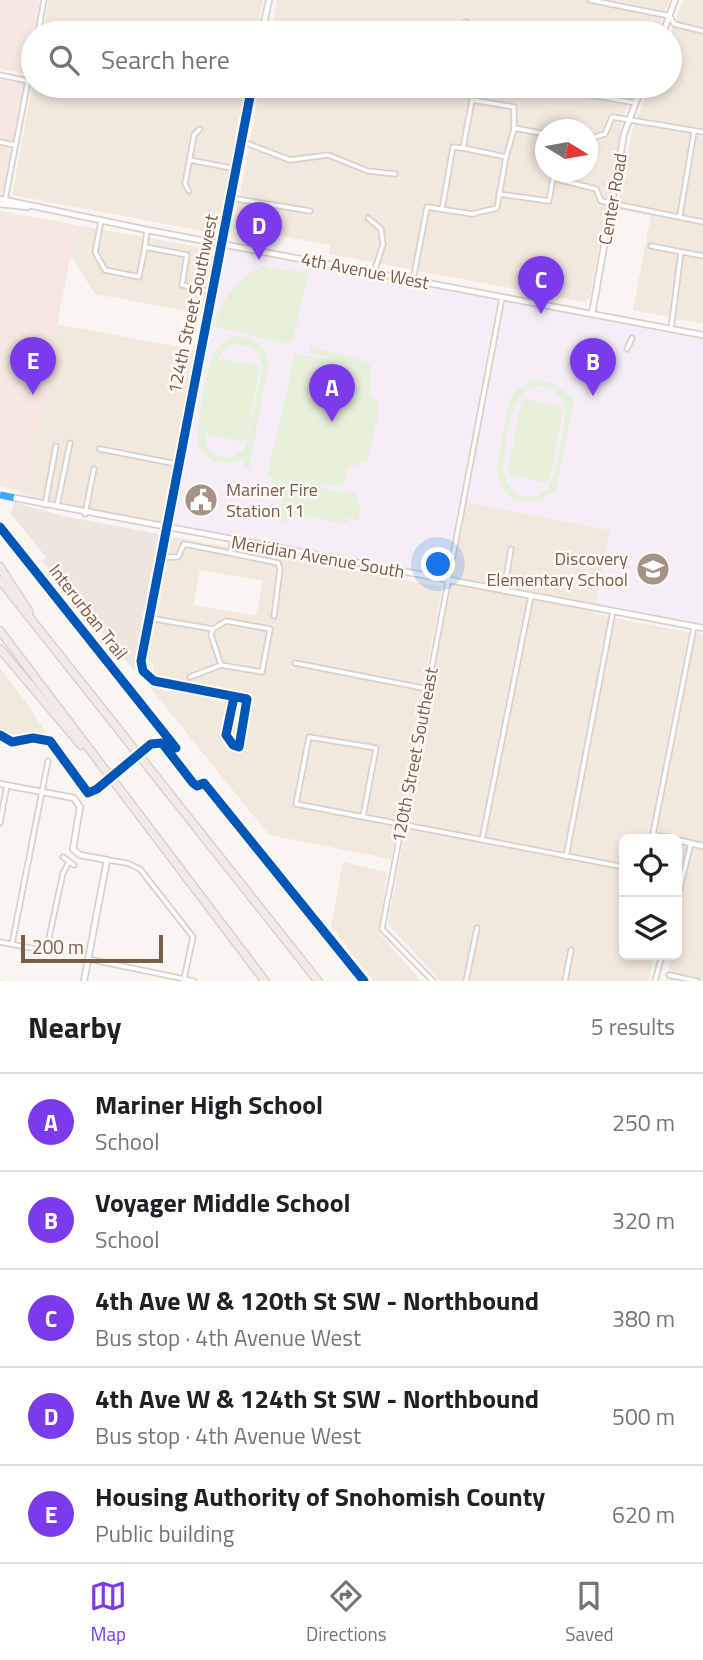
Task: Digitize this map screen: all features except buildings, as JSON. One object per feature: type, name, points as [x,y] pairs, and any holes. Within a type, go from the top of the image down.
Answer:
[{"type":"highway","points":[[0,568],[25,602],[32,619]]},
{"type":"highway","points":[[0,580],[318,981]]},
{"type":"highway","points":[[0,631],[265,981]]},
{"type":"highway","points":[[0,649],[115,783]]},
{"type":"street","points":[[40,21],[44,0]]},
{"type":"street","points":[[265,21],[269,0]]},
{"type":"street","points":[[590,0],[670,16],[673,21]]},
{"type":"street","points":[[668,21],[675,0]]},
{"type":"street","points":[[682,25],[703,31]]},
{"type":"street","points":[[0,75],[21,80]]},
{"type":"street","points":[[2,201],[25,98]]},
{"type":"street","name":"124th Street Southwest","points":[[165,529],[250,98]]},
{"type":"street","points":[[608,98],[636,103]]},
{"type":"street","name":"Center Road","points":[[592,314],[629,120],[638,98]]},
{"type":"street","points":[[413,280],[427,207],[472,214],[497,208],[514,128],[514,107],[472,100],[463,148]]},
{"type":"street","points":[[598,136],[605,134],[612,117],[703,132]]},
{"type":"street","points":[[514,128],[535,132]]},
{"type":"street","points":[[189,191],[185,184],[189,160],[194,135],[200,129]]},
{"type":"street","points":[[680,215],[694,132]]},
{"type":"street","points":[[241,141],[290,160],[328,155],[368,171],[395,174]]},
{"type":"street","points":[[0,142],[15,145]]},
{"type":"street","points":[[442,209],[453,147],[506,157]]},
{"type":"street","points":[[189,160],[236,169]]},
{"type":"street","points":[[499,194],[549,201],[552,182]]},
{"type":"street","points":[[569,182],[596,189],[601,201],[680,215],[703,222]]},
{"type":"street","points":[[231,198],[310,211]]},
{"type":"street","name":"4th Avenue West","points":[[2,201],[703,335]]},
{"type":"street","points":[[368,218],[381,229],[383,244],[374,273]]},
{"type":"street","points":[[101,221],[95,252],[105,270],[139,277],[147,230]]},
{"type":"street","points":[[651,246],[703,256]]},
{"type":"street","points":[[145,247],[187,255],[182,285],[212,292]]},
{"type":"street","points":[[671,329],[681,252]]},
{"type":"street","name":"120th Street Southeast","points":[[433,981],[382,929],[502,297]]},
{"type":"street","points":[[627,349],[632,338]]},
{"type":"street","points":[[57,508],[70,443]]},
{"type":"street","points":[[45,505],[56,446]]},
{"type":"street","points":[[100,449],[177,464]]},
{"type":"street","points":[[85,514],[93,469]]},
{"type":"street","name":"Meridian Avenue South","points":[[15,498],[85,514],[703,628]]},
{"type":"street","points":[[165,529],[141,661],[143,671],[154,681],[247,699],[239,747],[233,745],[226,734],[234,697]]},
{"type":"street","points":[[230,553],[233,541]]},
{"type":"street","points":[[160,557],[178,558],[184,544],[278,563],[280,569],[274,616]]},
{"type":"street","points":[[504,591],[511,549]]},
{"type":"street","points":[[482,840],[531,596]]},
{"type":"street","points":[[566,857],[613,611]]},
{"type":"street","points":[[149,618],[213,629]]},
{"type":"street","points":[[190,677],[221,665],[262,672],[270,629],[226,621],[213,629],[211,635],[221,665]]},
{"type":"street","points":[[653,834],[694,627]]},
{"type":"street","points":[[295,663],[428,689]]},
{"type":"street","points":[[363,817],[376,748],[309,737],[296,804],[566,857],[619,866]]},
{"type":"street","points":[[12,944],[48,761]]},
{"type":"street","points":[[0,784],[78,802],[73,849],[80,855],[127,863],[139,869],[193,937],[184,979]]},
{"type":"street","points":[[0,823],[7,785]]},
{"type":"street","points":[[682,841],[703,846]]},
{"type":"street","points":[[678,897],[691,843]]},
{"type":"street","points":[[63,858],[74,865]]},
{"type":"street","points":[[84,981],[107,860]]},
{"type":"street","points":[[0,942],[41,950],[47,947],[63,873],[69,862]]},
{"type":"street","points":[[466,981],[477,928]]},
{"type":"street","points":[[565,981],[571,950]]},
{"type":"street","points":[[88,959],[194,981]]},
{"type":"street","points":[[655,981],[661,960]]},
{"type":"street","points":[[669,975],[697,981]]},
{"type":"shaded area","points":[[0,0],[40,0],[36,21],[21,21],[21,73],[0,69]]},
{"type":"shaded area","points":[[49,0],[263,0],[259,21],[45,21]]},
{"type":"shaded area","points":[[277,0],[669,0],[661,21],[273,21]]},
{"type":"shaded area","points":[[683,0],[703,0],[703,324],[633,310],[651,216],[617,210],[632,130],[646,98],[682,98],[682,21],[675,21]]},
{"type":"shaded area","points":[[0,79],[21,83],[21,98],[24,98],[2,194]]},
{"type":"shaded area","points":[[30,98],[245,98],[218,231],[213,233],[12,195]]},
{"type":"shaded area","points":[[258,98],[631,98],[623,116],[590,298],[584,302],[329,254],[330,245],[234,227]]},
{"type":"shaded area","points":[[0,211],[77,225],[23,492],[0,486]]},
{"type":"shaded area","points":[[77,225],[209,249],[213,257],[202,314],[95,294],[71,256]]},
{"type":"shaded area","points":[[222,245],[703,335],[703,628],[595,608],[610,530],[464,502],[448,580],[165,529]]},
{"type":"shaded area","points":[[56,324],[196,350],[163,520],[158,524],[22,494]]},
{"type":"shaded area","points":[[470,470],[610,530],[594,614],[703,635],[703,981],[666,981],[671,960],[682,960],[682,834],[619,834],[619,960],[653,960],[649,981],[440,981],[388,924]]},
{"type":"shaded area","points":[[14,502],[63,516],[159,534],[134,670],[42,561],[46,557],[11,514]]},
{"type":"shaded area","points":[[174,537],[442,587],[391,859],[269,835],[144,680],[154,666],[147,659],[157,593],[171,539]],"holes":[[[200,570],[263,581],[256,616],[193,605]]]},
{"type":"shaded area","points":[[0,668],[49,738],[12,742],[0,735]]},
{"type":"shaded area","points":[[343,862],[387,872],[379,933],[421,981],[373,981],[331,926]]},
{"type":"green space","points":[[264,266],[308,274],[293,341],[288,344],[213,326],[221,306],[232,290]]},
{"type":"green space","points":[[240,336],[259,345],[269,363],[249,469],[243,468],[244,458],[230,463],[209,459],[200,448],[198,440],[203,393],[213,356],[226,340]],"holes":[[[232,344],[252,347],[260,356],[262,370],[245,447],[232,456],[217,455],[208,448],[204,431],[208,432],[208,435],[242,442],[246,439],[260,369],[257,365],[223,359],[218,361],[222,352]]]},
{"type":"green space","points":[[311,346],[371,363],[370,396],[378,403],[379,410],[368,461],[347,468],[343,487],[315,485],[341,493],[354,490],[361,507],[358,522],[349,517],[347,523],[341,520],[338,523],[296,514],[285,522],[279,520],[285,486],[272,483],[272,478],[267,477],[295,354],[337,360],[310,353]]},
{"type":"green space","points":[[533,380],[553,383],[574,399],[556,491],[540,500],[529,502],[521,502],[509,495],[497,476],[496,468],[510,399],[515,391]],"holes":[[[541,386],[551,389],[561,398],[564,419],[561,447],[550,484],[546,490],[530,497],[516,493],[510,487],[503,472],[503,464],[515,405],[530,389]]]},
{"type":"green space","points":[[526,399],[560,406],[563,410],[550,480],[546,483],[511,476],[508,472],[521,402]]},
{"type":"marked path","points":[[0,495],[15,498]]},
{"type":"cycle path","name":"Interurban Trail","points":[[234,697],[226,735],[233,745],[239,747],[247,699],[154,681],[143,671],[141,661],[250,98]]},
{"type":"cycle path","name":"Interurban Trail","points":[[0,527],[176,748]]},
{"type":"cycle path","points":[[0,735],[12,742],[33,738],[50,741],[88,793],[97,789],[151,744],[162,743],[193,783],[197,786],[204,783],[364,981]]},
{"type":"place","name":"4th Ave W & 124th St SW - Northbound","points":[[259,260]]},
{"type":"place","name":"4th Ave W & 120th St SW - Northbound","points":[[541,314]]},
{"type":"place","name":"Housing Authority of Snohomish County","points":[[33,395]]},
{"type":"place","name":"Voyager Middle School","points":[[593,396]]},
{"type":"place","name":"Mariner High School","points":[[332,422]]},
{"type":"place","name":"Mariner Fire Station 11","points":[[201,500]]},
{"type":"place","name":"Discovery Elementary School","points":[[653,569]]}]
